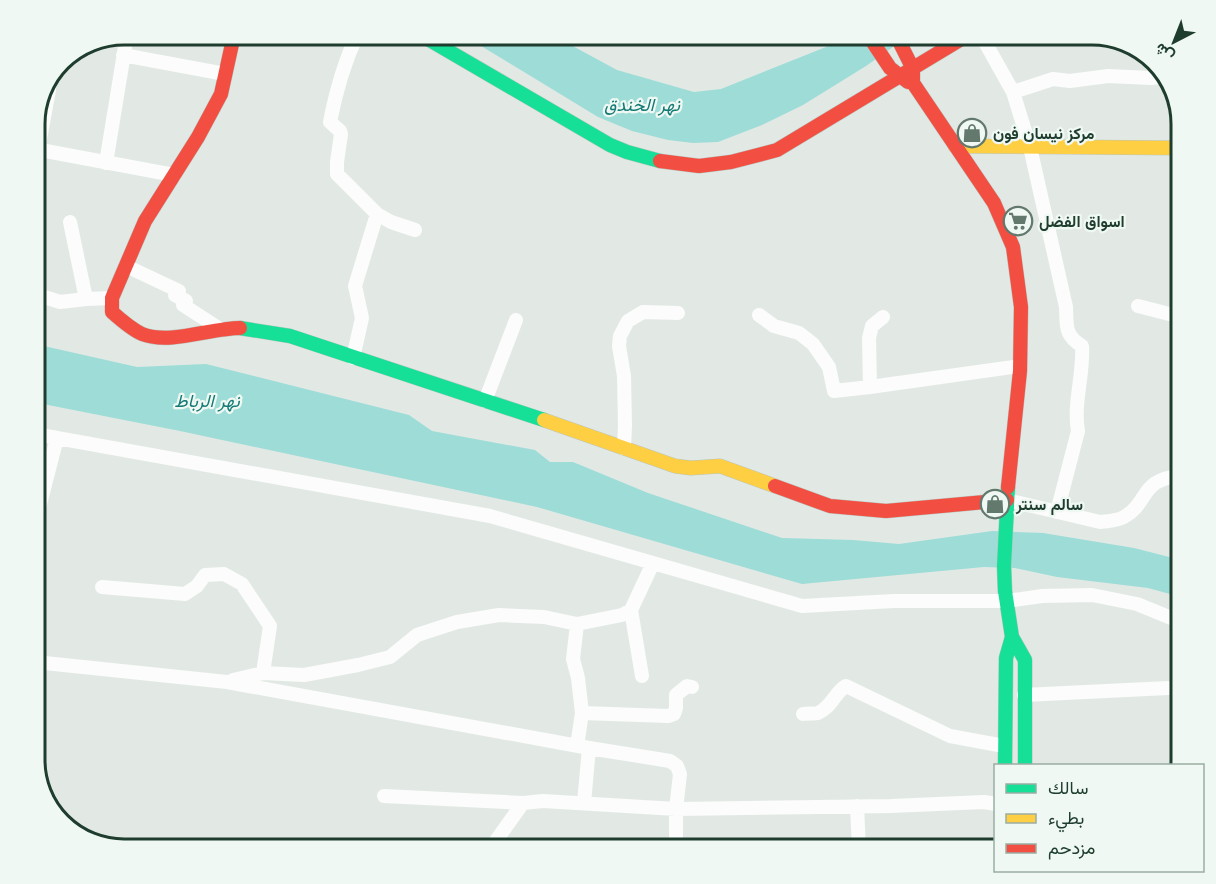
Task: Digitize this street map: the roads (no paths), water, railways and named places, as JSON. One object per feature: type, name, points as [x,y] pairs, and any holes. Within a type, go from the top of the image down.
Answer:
[{"type":"street","points":[[106,163],[125,45]]},
{"type":"street","points":[[232,45],[221,94],[145,221],[112,298],[112,312],[137,331],[156,339],[171,339],[232,328],[269,331],[675,466],[691,468],[720,466],[830,506],[886,511],[1007,504],[1100,522],[1125,516],[1155,483],[1171,479]]},
{"type":"street","points":[[353,45],[336,92],[330,122],[340,130],[341,134],[337,174],[377,214],[391,222],[415,230]]},
{"type":"street","points":[[440,45],[627,152],[680,165],[699,166],[731,162],[777,150],[866,95],[899,78],[913,76],[954,45]]},
{"type":"street","points":[[875,45],[899,78]]},
{"type":"street","points":[[902,45],[913,76],[955,146],[994,204],[1012,247],[1021,307],[1020,366],[1007,504],[1006,596],[1012,637],[1025,660],[1025,764]]},
{"type":"street","points":[[987,45],[1013,92],[1030,147],[1066,307],[1067,329],[1072,339],[1082,346],[1083,361],[1076,419],[1078,431],[1056,512]]},
{"type":"street","points":[[123,55],[225,74]]},
{"type":"street","points":[[1013,92],[1053,79],[1070,81],[1108,76],[1156,78]]},
{"type":"street","points":[[955,146],[1171,148]]},
{"type":"street","points":[[45,152],[174,175]]},
{"type":"street","points":[[353,358],[362,318],[355,286],[377,214]]},
{"type":"street","points":[[70,222],[86,299]]},
{"type":"street","points":[[126,266],[179,291],[176,295],[186,301],[183,305],[219,329]]},
{"type":"street","points":[[45,297],[60,302],[112,298]]},
{"type":"street","points":[[1138,306],[1171,314]]},
{"type":"street","points":[[624,448],[626,426],[620,336],[628,321],[643,312],[678,313]]},
{"type":"street","points":[[759,315],[774,326],[799,333],[813,344],[829,367],[834,391],[1020,366]]},
{"type":"street","points":[[870,387],[869,338],[872,326],[883,317]]},
{"type":"street","points":[[485,401],[516,320]]},
{"type":"street","points":[[45,436],[490,516],[802,606],[1006,596],[1092,595],[1137,604],[1171,618]]},
{"type":"street","points":[[45,485],[57,438]]},
{"type":"street","points":[[642,676],[631,610],[653,564]]},
{"type":"street","points":[[102,587],[185,594],[197,586],[205,575],[224,574],[242,584],[270,626],[263,673]]},
{"type":"street","points":[[227,682],[263,673],[304,675],[369,663],[390,657],[417,634],[457,622],[499,615],[544,617],[577,624],[622,615],[631,610]]},
{"type":"street","points":[[577,624],[573,659],[578,678],[582,713],[584,803]]},
{"type":"street","points":[[1005,764],[1006,658],[1012,637]]},
{"type":"street","points":[[45,663],[227,682],[670,761],[677,766],[680,774],[676,809],[676,839]]},
{"type":"street","points":[[582,713],[668,716],[674,714],[676,695],[687,686],[692,687]]},
{"type":"street","points":[[803,714],[818,713],[832,701],[840,689],[846,686],[950,736],[1005,746]]},
{"type":"street","points":[[1024,695],[1168,688]]},
{"type":"street","points":[[384,796],[523,803],[543,801],[676,809],[984,802],[994,804]]},
{"type":"street","points":[[497,839],[523,803]]},
{"type":"street","points":[[857,806],[859,839]]},
{"type":"water","name":"نهر الخندق","points":[[479,45],[571,45],[617,70],[694,92],[721,89],[831,45],[896,45],[803,105],[762,125],[718,142],[693,143],[668,140],[632,131],[598,117]]},
{"type":"water","name":"نهر الرباط","points":[[45,346],[137,367],[206,364],[409,415],[432,431],[535,450],[550,462],[573,462],[648,493],[782,538],[899,544],[992,531],[1043,533],[1134,548],[1171,557],[1171,594],[1148,588],[1057,577],[1015,568],[984,567],[802,584],[537,507],[45,404]]},
{"type":"place","name":"مركز نيسان فون","points":[[972,133]]},
{"type":"place","name":"اسواق الفضل","points":[[1018,221]]},
{"type":"place","name":"سالم سنتر","points":[[995,504]]}]
